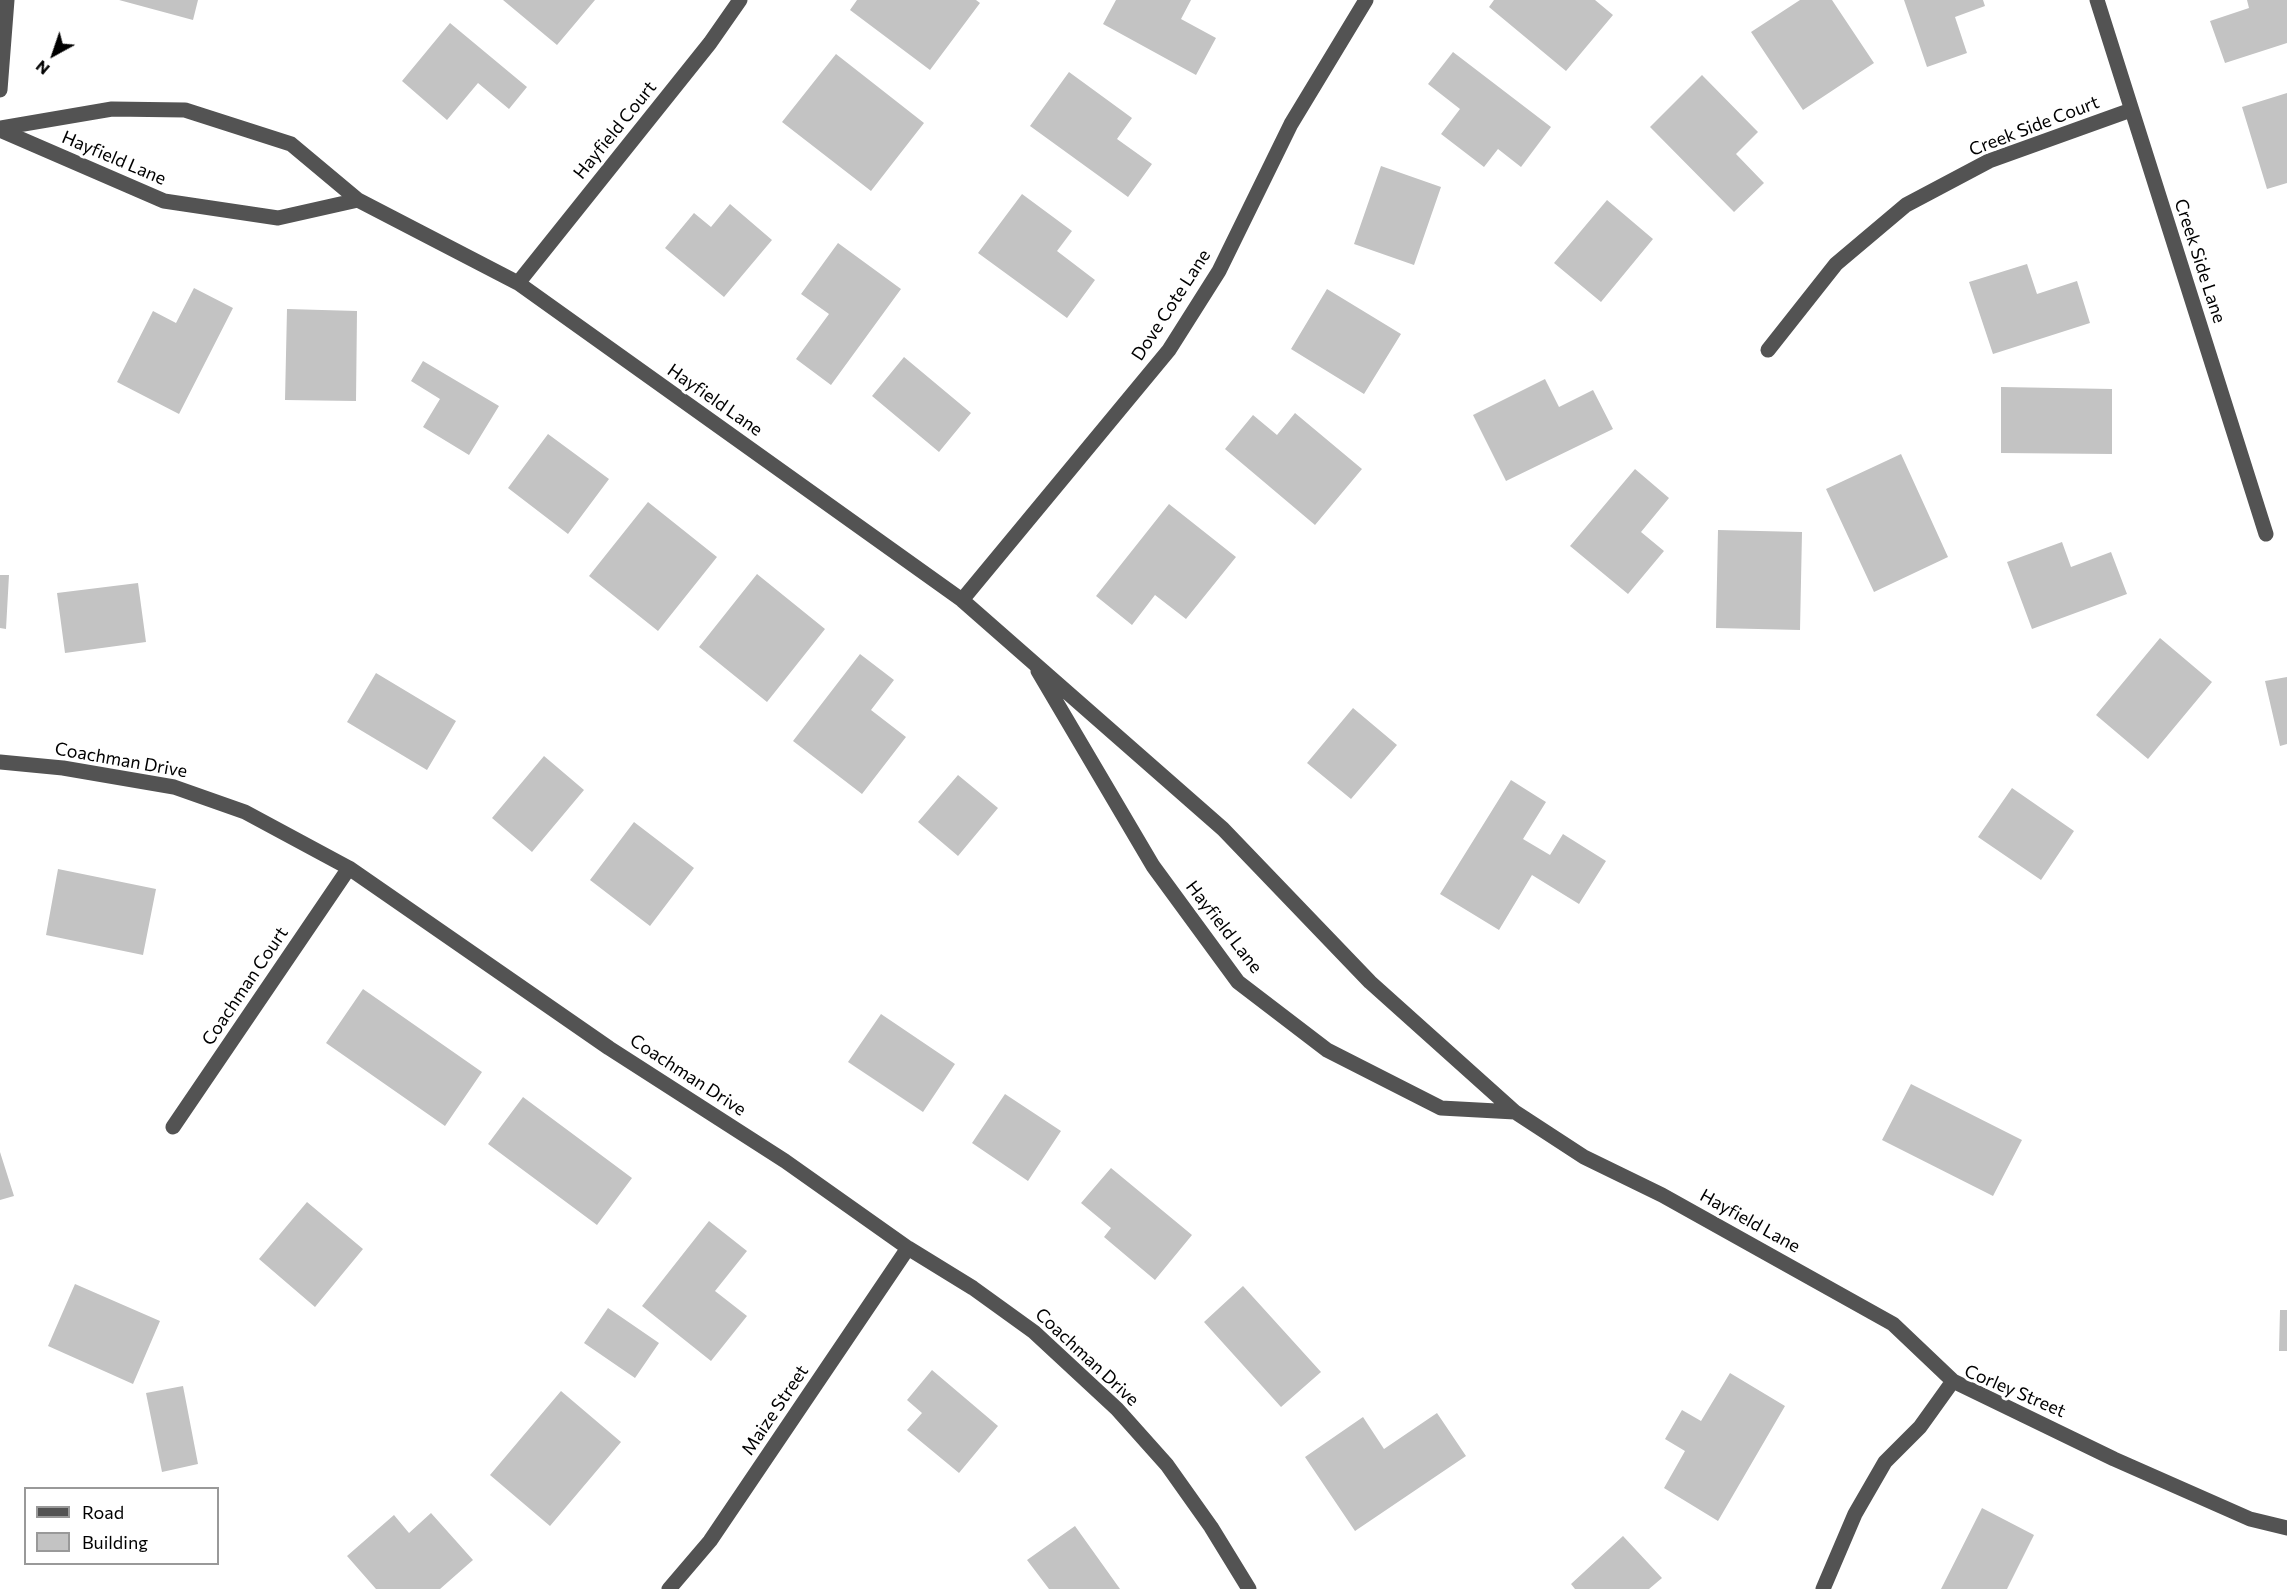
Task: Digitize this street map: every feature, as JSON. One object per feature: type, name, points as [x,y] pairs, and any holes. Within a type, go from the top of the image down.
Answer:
[{"type":"street","points":[[0,90],[7,0]]},
{"type":"street","name":"Hayfield Court","points":[[518,283],[710,43],[740,0]]},
{"type":"street","name":"Dove Cote Lane","points":[[962,600],[1169,350],[1219,271],[1291,124],[1366,0]]},
{"type":"street","name":"Creek Side Lane","points":[[2097,0],[2266,534]]},
{"type":"street","name":"Hayfield Lane","points":[[0,129],[112,109],[185,110],[291,144],[358,200],[518,283],[962,600],[1223,829],[1370,982],[1515,1112],[1584,1157],[1662,1195],[1893,1324],[1953,1381]]},
{"type":"street","name":"Creek Side Court","points":[[1768,350],[1836,264],[1906,205],[1989,161],[2131,110]]},
{"type":"street","name":"Hayfield Lane","points":[[0,129],[164,201],[278,218],[358,200]]},
{"type":"street","name":"Hayfield Lane","points":[[1032,660],[1153,866],[1238,982],[1327,1050],[1441,1108],[1515,1112]]},
{"type":"street","name":"Coachman Drive","points":[[0,762],[63,768],[174,787],[245,812],[349,868],[609,1048],[785,1161],[908,1248],[973,1288],[1034,1332],[1117,1409],[1167,1466],[1192,1500],[1249,1589]]},
{"type":"street","name":"Coachman Court","points":[[173,1127],[349,868]]},
{"type":"street","name":"Maize Street","points":[[669,1589],[710,1541],[908,1248]]},
{"type":"street","name":"Corley Street","points":[[1823,1589],[1855,1514],[1885,1462],[1920,1427],[1953,1381],[2124,1464],[2250,1519],[2287,1528]]},
{"type":"building","points":[[119,0],[198,0],[193,20]]},
{"type":"building","points":[[503,0],[595,0],[557,45]]},
{"type":"building","points":[[857,0],[976,0],[980,3],[930,70],[850,10]]},
{"type":"building","points":[[1116,0],[1191,0],[1181,19],[1216,38],[1196,75],[1103,24]]},
{"type":"building","points":[[1494,0],[1595,0],[1613,15],[1566,71],[1489,7]]},
{"type":"building","points":[[1800,0],[1832,0],[1874,63],[1803,110],[1751,32]]},
{"type":"building","points":[[1904,0],[1983,0],[1985,6],[1955,17],[1967,53],[1927,67]]},
{"type":"building","points":[[2247,0],[2287,0],[2287,43],[2225,63],[2210,21],[2249,8]]},
{"type":"building","points":[[450,23],[527,87],[509,109],[478,83],[447,120],[402,81]]},
{"type":"building","points":[[1453,52],[1551,127],[1521,167],[1498,149],[1484,167],[1441,134],[1460,109],[1428,84]]},
{"type":"building","points":[[836,54],[924,123],[871,191],[782,122]]},
{"type":"building","points":[[1069,72],[1132,118],[1117,139],[1152,164],[1128,197],[1030,126]]},
{"type":"building","points":[[1702,75],[1758,132],[1736,154],[1764,183],[1734,212],[1650,127]]},
{"type":"building","points":[[2287,93],[2287,183],[2267,189],[2242,107]]},
{"type":"building","points":[[1381,166],[1441,187],[1414,265],[1354,244]]},
{"type":"building","points":[[1022,194],[1072,231],[1057,251],[1095,280],[1067,318],[978,253]]},
{"type":"building","points":[[1607,200],[1653,239],[1601,302],[1554,263]]},
{"type":"building","points":[[730,204],[772,240],[724,297],[665,248],[694,213],[711,227]]},
{"type":"building","points":[[838,243],[901,289],[831,385],[796,359],[829,314],[801,294]]},
{"type":"building","points":[[2027,264],[2037,294],[2077,281],[2090,323],[1993,354],[1969,282]]},
{"type":"building","points":[[194,288],[233,308],[179,414],[117,382],[153,311],[176,323]]},
{"type":"building","points":[[1327,289],[1401,334],[1364,394],[1291,349]]},
{"type":"building","points":[[287,309],[357,311],[356,401],[285,400]]},
{"type":"building","points":[[904,357],[971,413],[939,452],[872,396]]},
{"type":"building","points":[[423,361],[499,406],[469,455],[423,427],[440,399],[411,381]]},
{"type":"building","points":[[1545,379],[1559,407],[1593,390],[1613,429],[1506,481],[1473,415]]},
{"type":"building","points":[[2001,387],[2112,389],[2112,454],[2001,453]]},
{"type":"building","points":[[1295,413],[1362,469],[1315,525],[1225,449],[1253,415],[1277,435]]},
{"type":"building","points":[[548,434],[609,479],[568,534],[508,488]]},
{"type":"building","points":[[1901,454],[1948,557],[1874,592],[1826,489]]},
{"type":"building","points":[[1635,469],[1669,498],[1641,532],[1664,551],[1628,594],[1570,546]]},
{"type":"building","points":[[648,502],[717,557],[658,631],[589,576]]},
{"type":"building","points":[[1169,504],[1236,557],[1186,619],[1155,595],[1132,625],[1096,596]]},
{"type":"building","points":[[1718,530],[1802,532],[1800,630],[1716,628]]},
{"type":"building","points":[[2062,542],[2071,567],[2111,552],[2127,594],[2032,629],[2007,562]]},
{"type":"building","points":[[757,574],[825,629],[767,702],[699,647]]},
{"type":"building","points":[[0,575],[9,575],[6,629],[0,628]]},
{"type":"building","points":[[138,583],[146,642],[65,653],[57,593]]},
{"type":"building","points":[[2160,638],[2212,682],[2148,759],[2096,715]]},
{"type":"building","points":[[860,654],[894,680],[871,710],[906,737],[862,794],[793,741]]},
{"type":"building","points":[[376,673],[456,721],[427,770],[347,722]]},
{"type":"building","points":[[2287,677],[2287,744],[2280,746],[2265,681]]},
{"type":"building","points":[[1353,708],[1397,745],[1351,799],[1307,763]]},
{"type":"building","points":[[544,756],[584,790],[532,852],[492,818]]},
{"type":"building","points":[[958,775],[998,808],[958,856],[918,822]]},
{"type":"building","points":[[1511,780],[1546,802],[1523,839],[1550,855],[1563,834],[1606,861],[1579,904],[1532,875],[1499,930],[1440,894]]},
{"type":"building","points":[[2012,788],[2074,831],[2041,880],[1978,837]]},
{"type":"building","points":[[634,822],[694,868],[650,926],[590,880]]},
{"type":"building","points":[[58,869],[156,889],[143,955],[46,935]]},
{"type":"building","points":[[363,989],[482,1072],[445,1126],[326,1043]]},
{"type":"building","points":[[881,1014],[955,1064],[923,1112],[848,1062]]},
{"type":"building","points":[[1911,1084],[2022,1140],[1993,1196],[1882,1140]]},
{"type":"building","points":[[1005,1094],[1061,1131],[1028,1181],[972,1143]]},
{"type":"building","points":[[523,1097],[632,1178],[597,1225],[488,1144]]},
{"type":"building","points":[[0,1152],[14,1196],[0,1200]]},
{"type":"building","points":[[1111,1168],[1192,1235],[1155,1280],[1104,1237],[1111,1228],[1081,1203]]},
{"type":"building","points":[[307,1202],[363,1249],[315,1307],[259,1259]]},
{"type":"building","points":[[709,1221],[747,1251],[715,1291],[747,1316],[711,1361],[642,1306]]},
{"type":"building","points":[[75,1284],[160,1321],[133,1384],[48,1346]]},
{"type":"building","points":[[1243,1286],[1321,1372],[1281,1407],[1204,1322]]},
{"type":"building","points":[[608,1308],[659,1343],[635,1378],[584,1343]]},
{"type":"building","points":[[2280,1310],[2287,1310],[2287,1351],[2279,1351]]},
{"type":"building","points":[[932,1370],[998,1426],[959,1473],[907,1430],[922,1413],[907,1400]]},
{"type":"building","points":[[1730,1373],[1785,1406],[1718,1521],[1664,1488],[1685,1451],[1665,1439],[1682,1410],[1701,1421]]},
{"type":"building","points":[[183,1386],[198,1464],[162,1472],[146,1393]]},
{"type":"building","points":[[561,1391],[621,1442],[550,1526],[490,1475]]},
{"type":"building","points":[[1437,1413],[1466,1456],[1355,1531],[1305,1457],[1363,1417],[1384,1449]]},
{"type":"building","points":[[1982,1508],[2034,1535],[2007,1589],[1941,1589]]},
{"type":"building","points":[[431,1513],[473,1560],[440,1589],[376,1589],[347,1556],[394,1515],[409,1533]]},
{"type":"building","points":[[1075,1526],[1120,1589],[1049,1589],[1027,1560]]},
{"type":"building","points":[[1623,1536],[1662,1578],[1649,1589],[1575,1589],[1571,1584]]}]
